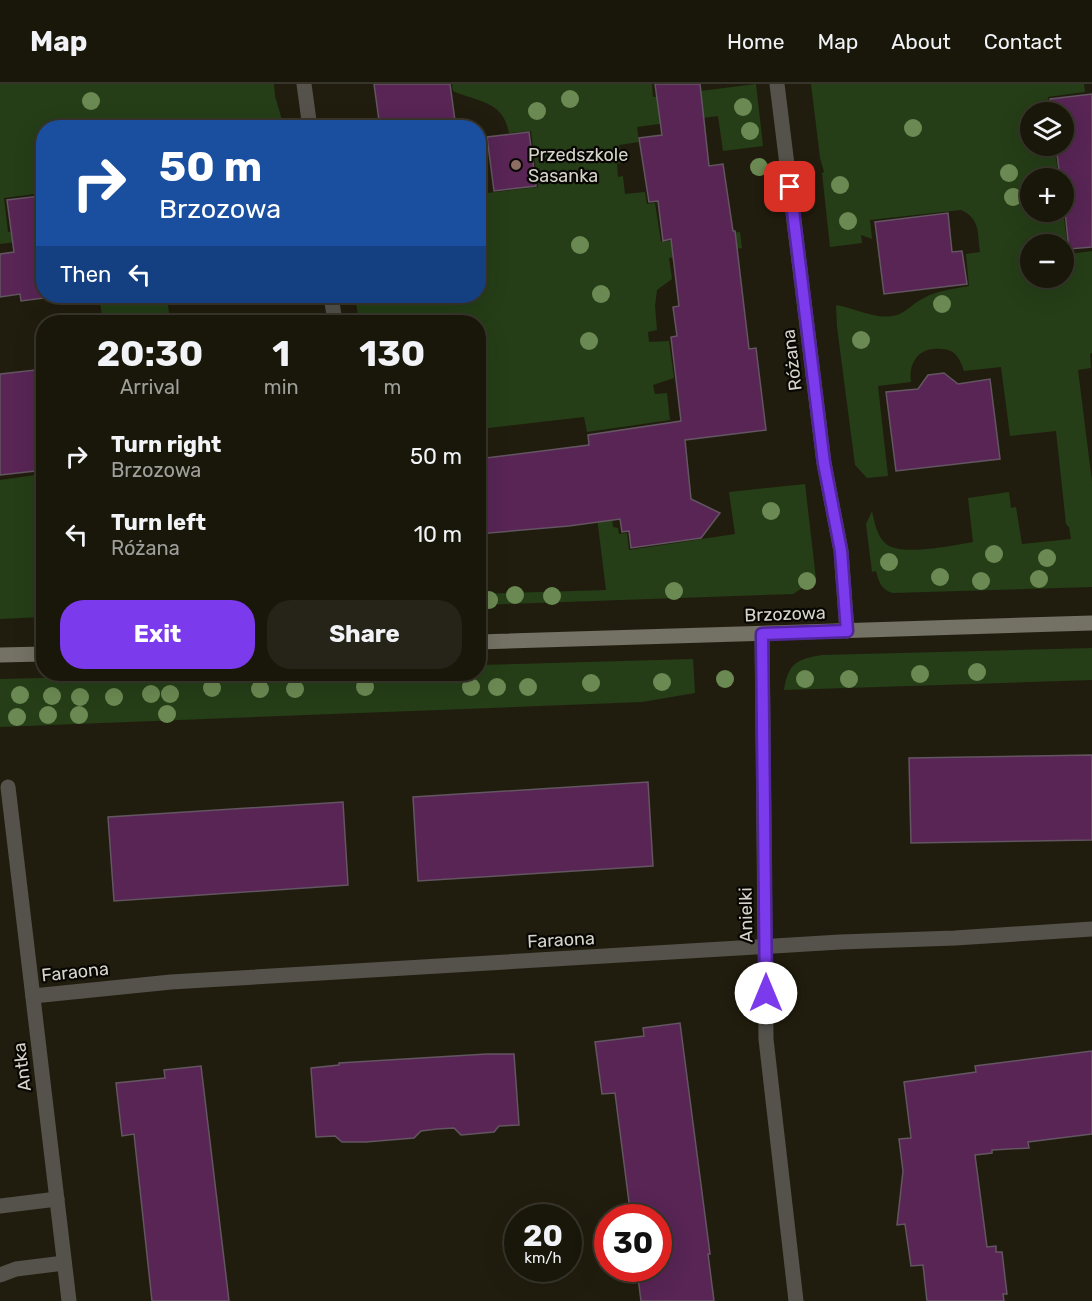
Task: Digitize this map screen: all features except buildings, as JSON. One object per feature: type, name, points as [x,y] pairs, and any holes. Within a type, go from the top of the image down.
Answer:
[{"type":"street","points":[[304,84],[309,120]]},
{"type":"street","name":"Różana","points":[[777,84],[824,463],[841,551],[847,631]]},
{"type":"street","name":"Brzozowa","points":[[486,642],[1092,623]]},
{"type":"street","name":"Anielki","points":[[762,634],[767,947],[766,1039],[796,1301]]},
{"type":"street","points":[[0,655],[36,654]]},
{"type":"street","name":"Antka","points":[[8,787],[69,1301]]},
{"type":"street","name":"Faraona","points":[[33,996],[171,982],[1092,929]]},
{"type":"street","points":[[0,1206],[57,1199]]},
{"type":"street","points":[[0,1275],[16,1269],[64,1263]]},
{"type":"green space","points":[[0,84],[274,84],[282,120],[36,120],[36,194],[4,198],[8,232],[36,229],[36,240],[0,244]]},
{"type":"green space","points":[[452,84],[652,84],[653,97],[756,84],[763,146],[723,151],[718,116],[637,127],[639,142],[619,145],[622,163],[617,164],[618,177],[623,176],[625,194],[645,192],[647,204],[655,203],[661,242],[740,232],[742,248],[669,258],[672,279],[657,290],[655,306],[657,330],[648,332],[649,342],[669,341],[674,378],[653,385],[655,394],[667,393],[670,420],[587,432],[584,417],[486,428],[486,315],[358,315],[356,303],[486,303],[486,193],[538,187],[531,131],[509,133],[506,122],[495,108],[453,91]]},
{"type":"green space","points":[[811,84],[1084,84],[1085,92],[1048,97],[1049,102],[1020,102],[1020,156],[1056,156],[1057,168],[1020,168],[1020,222],[1064,222],[1066,234],[1020,234],[1020,288],[1074,288],[1074,253],[1092,251],[1091,368],[1078,370],[1092,482],[1092,587],[893,593],[883,588],[876,571],[872,572],[866,524],[872,511],[879,536],[891,547],[913,550],[940,548],[973,542],[968,498],[1009,492],[1011,508],[1016,507],[1022,544],[1071,539],[1069,527],[1066,524],[1056,431],[1010,436],[1001,367],[964,371],[958,358],[950,351],[934,349],[921,353],[911,368],[911,382],[878,386],[888,476],[867,478],[855,465],[836,305],[871,315],[892,316],[901,313],[929,295],[969,286],[966,254],[980,252],[978,233],[975,222],[961,210],[870,220],[872,239],[861,235],[862,243],[830,247],[822,173],[824,172],[820,158]]},
{"type":"green space","points":[[100,303],[168,303],[169,315],[102,315]]},
{"type":"green space","points":[[36,475],[36,617],[0,619],[0,480]]},
{"type":"green space","points":[[592,477],[612,519],[613,527],[618,528],[619,534],[627,533],[629,550],[735,534],[729,492],[805,484],[816,579],[793,594],[486,605],[486,594],[606,590]]},
{"type":"green space","points":[[1092,648],[1092,680],[784,690],[788,674],[795,664],[806,658],[822,655]]},
{"type":"green space","points":[[693,659],[695,693],[642,702],[0,727],[0,679],[36,678],[36,681],[486,681],[486,665]]},
{"type":"place","name":"Przedszkole Sasanka","points":[[516,165]]},
{"type":"route","points":[[766,993],[762,634],[847,631],[841,551],[824,463],[790,187]]}]
